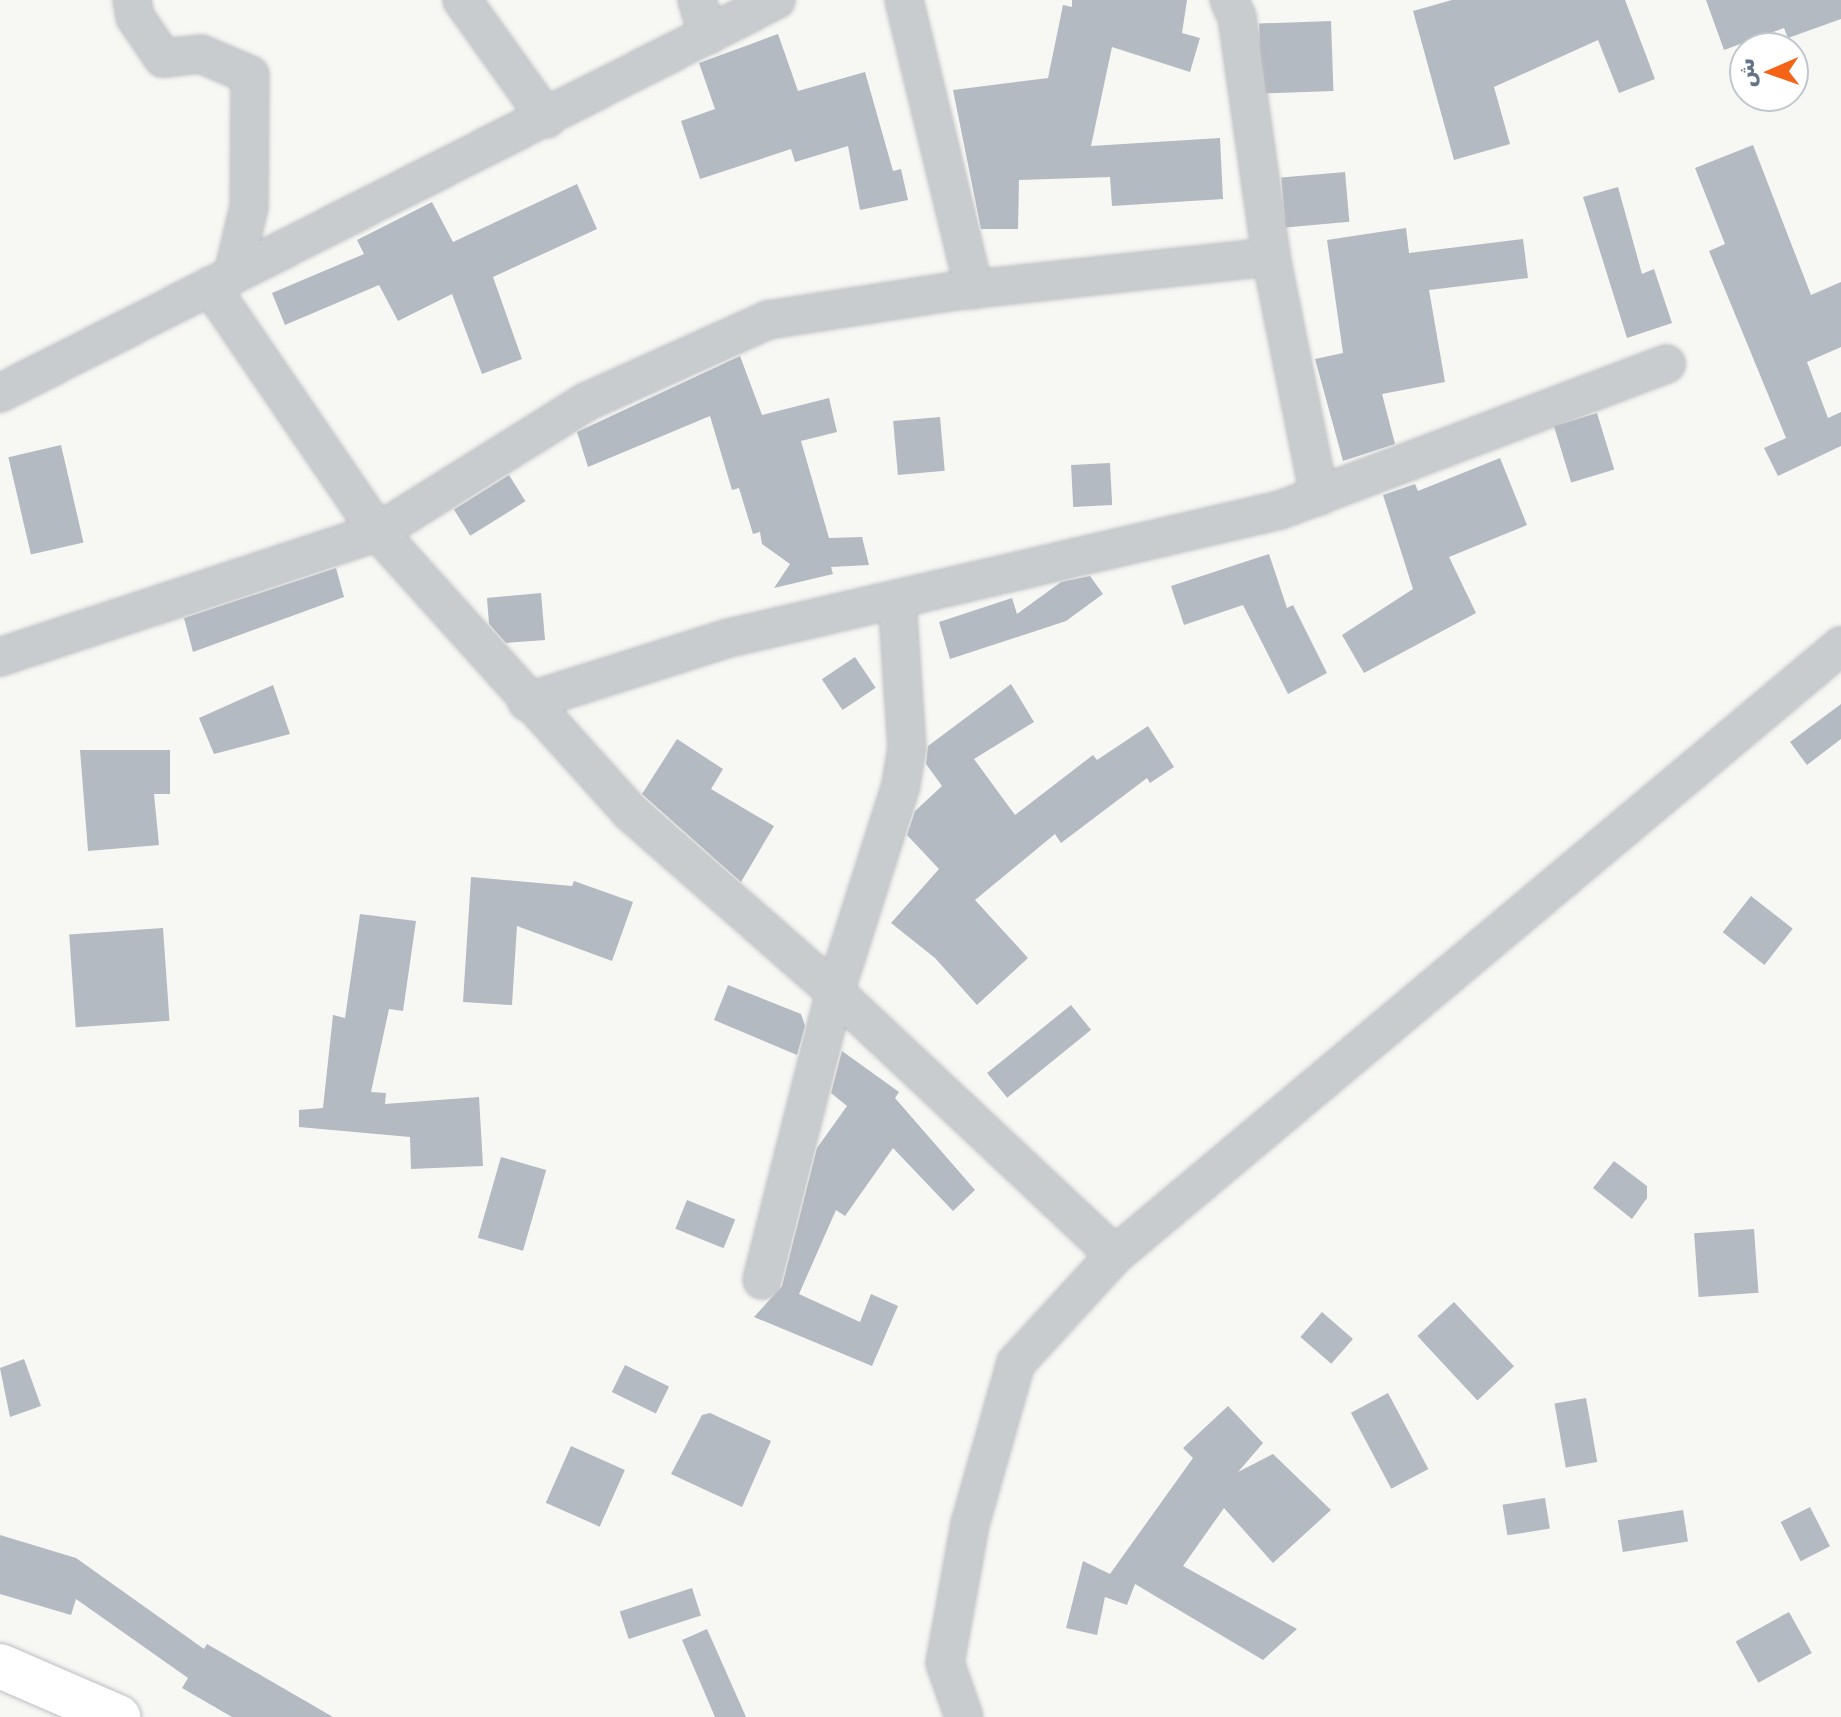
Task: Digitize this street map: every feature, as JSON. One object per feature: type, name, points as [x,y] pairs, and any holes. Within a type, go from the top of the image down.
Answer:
[{"type":"main road","points":[[0,1666],[118,1717]]},
{"type":"street","points":[[132,0],[135,17],[163,58],[201,54],[250,75],[249,207],[222,280]]},
{"type":"street","points":[[462,0],[547,119]]},
{"type":"street","points":[[697,0],[708,35]]},
{"type":"street","points":[[0,393],[547,119],[776,0]]},
{"type":"street","points":[[904,0],[974,290]]},
{"type":"street","points":[[1229,0],[1237,17],[1271,257],[1319,496]]},
{"type":"street","points":[[0,657],[378,532],[586,402],[768,320],[974,290],[1271,257]]},
{"type":"street","points":[[222,280],[378,532],[527,702],[630,812],[835,992],[1115,1255]]},
{"type":"street","points":[[527,702],[729,638],[1319,496],[1666,364]]},
{"type":"street","points":[[762,1280],[835,992],[891,829],[907,749],[897,600]]},
{"type":"street","points":[[964,1717],[945,1663],[970,1524],[1016,1363],[1115,1255],[1841,646]]},
{"type":"building","points":[[1072,0],[1187,0],[1182,33],[1200,38],[1190,72],[1112,47],[1091,146],[1220,138],[1223,199],[1112,206],[1110,177],[1019,180],[1018,229],[981,229],[953,90],[1048,78],[1063,5],[1072,7]]},
{"type":"building","points":[[1452,0],[1625,0],[1655,79],[1619,93],[1598,40],[1494,87],[1510,144],[1454,160],[1413,11]]},
{"type":"building","points":[[1706,0],[1841,0],[1841,19],[1805,32],[1786,32],[1784,28],[1773,32],[1729,32],[1729,48],[1724,50]]},
{"type":"building","points":[[1331,21],[1333,91],[1261,93],[1259,24]]},
{"type":"building","points":[[778,34],[798,91],[865,72],[893,171],[901,169],[908,200],[860,210],[848,146],[795,162],[791,149],[700,179],[681,121],[715,109],[699,63]]},
{"type":"building","points":[[1753,145],[1811,295],[1841,282],[1841,347],[1807,362],[1828,418],[1841,412],[1841,446],[1778,476],[1764,448],[1786,438],[1709,251],[1725,244],[1695,168]]},
{"type":"building","points":[[1345,172],[1349,222],[1286,227],[1281,178]]},
{"type":"building","points":[[577,184],[597,229],[493,277],[522,359],[482,374],[452,294],[398,321],[379,285],[285,325],[272,293],[364,254],[357,240],[432,202],[453,242]]},
{"type":"building","points":[[1618,187],[1642,274],[1654,269],[1672,323],[1627,338],[1583,197]]},
{"type":"building","points":[[1406,228],[1409,253],[1523,239],[1528,278],[1429,290],[1445,382],[1382,394],[1395,444],[1343,461],[1315,359],[1343,353],[1327,240]]},
{"type":"building","points":[[740,356],[762,415],[829,398],[837,432],[801,441],[829,538],[862,537],[869,565],[831,567],[833,574],[774,588],[790,564],[762,544],[760,532],[753,534],[739,488],[732,490],[710,416],[588,467],[577,432]]},
{"type":"building","points":[[1597,413],[1614,469],[1571,483],[1554,426]]},
{"type":"building","points":[[940,417],[945,471],[898,475],[893,421]]},
{"type":"building","points":[[61,445],[83,542],[31,555],[8,457]]},
{"type":"building","points":[[1500,458],[1527,525],[1449,557],[1476,613],[1364,673],[1342,635],[1413,589],[1383,495],[1415,484],[1418,491]]},
{"type":"building","points":[[1110,463],[1112,505],[1073,507],[1071,465]]},
{"type":"building","points":[[509,475],[525,501],[470,536],[454,509]]},
{"type":"building","points":[[1269,554],[1287,608],[1293,605],[1327,673],[1288,694],[1243,605],[1184,625],[1171,586]]},
{"type":"building","points":[[336,568],[344,597],[193,652],[184,618]]},
{"type":"building","points":[[1090,576],[1103,594],[1066,621],[950,659],[939,622],[1012,598],[1017,614],[1061,582]]},
{"type":"building","points":[[541,593],[545,640],[506,643],[489,624],[487,598]]},
{"type":"building","points":[[855,657],[876,688],[843,710],[822,679]]},
{"type":"building","points":[[1011,684],[1034,722],[974,759],[1015,815],[1093,755],[1097,760],[1148,726],[1174,767],[1150,783],[1147,778],[1061,843],[1055,834],[975,900],[1028,958],[977,1005],[935,958],[891,923],[939,869],[907,835],[915,811],[942,786],[926,764],[928,746]]},
{"type":"building","points":[[273,685],[290,734],[214,754],[199,718]]},
{"type":"building","points":[[1841,704],[1841,739],[1807,765],[1790,742]]},
{"type":"building","points":[[677,739],[723,769],[711,789],[774,826],[741,882],[642,794]]},
{"type":"building","points":[[80,750],[170,750],[170,794],[154,794],[159,845],[88,851]]},
{"type":"building","points":[[471,877],[572,886],[574,881],[633,902],[612,961],[517,926],[512,1005],[463,1002]]},
{"type":"building","points":[[1751,896],[1793,929],[1764,965],[1723,932]]},
{"type":"building","points":[[360,914],[416,921],[403,1011],[389,1009],[371,1092],[386,1093],[385,1104],[479,1097],[483,1166],[411,1169],[410,1137],[299,1127],[299,1110],[323,1108],[333,1015],[345,1018]]},
{"type":"building","points":[[163,928],[169,1021],[76,1027],[69,935]]},
{"type":"building","points":[[728,985],[801,1014],[805,1026],[797,1055],[714,1020]]},
{"type":"building","points":[[1071,1005],[1091,1030],[1007,1098],[987,1073]]},
{"type":"building","points":[[842,1051],[899,1092],[895,1098],[975,1190],[953,1211],[893,1148],[845,1216],[836,1210],[799,1294],[860,1322],[871,1294],[898,1306],[872,1366],[754,1317],[782,1286],[817,1148],[847,1106],[831,1093]]},
{"type":"building","points":[[501,1157],[546,1170],[523,1251],[478,1238]]},
{"type":"building","points":[[1614,1161],[1647,1186],[1647,1198],[1632,1219],[1593,1188]]},
{"type":"building","points":[[687,1200],[735,1219],[724,1248],[675,1229]]},
{"type":"building","points":[[1754,1229],[1758,1293],[1699,1297],[1694,1233]]},
{"type":"building","points":[[1454,1302],[1514,1366],[1477,1400],[1417,1336]]},
{"type":"building","points":[[1322,1312],[1353,1339],[1331,1364],[1300,1337]]},
{"type":"building","points":[[24,1359],[41,1406],[10,1417],[0,1368]]},
{"type":"building","points":[[625,1365],[669,1386],[656,1413],[612,1392]]},
{"type":"building","points":[[1388,1393],[1428,1469],[1391,1489],[1351,1413]]},
{"type":"building","points":[[1586,1398],[1597,1462],[1566,1468],[1554,1404]]},
{"type":"building","points":[[1228,1406],[1263,1443],[1238,1472],[1273,1454],[1331,1510],[1273,1563],[1224,1508],[1183,1566],[1297,1629],[1263,1660],[1135,1584],[1127,1605],[1105,1597],[1097,1635],[1066,1628],[1083,1561],[1110,1574],[1193,1458],[1183,1448]]},
{"type":"building","points":[[710,1413],[771,1441],[742,1507],[671,1474],[702,1415]]},
{"type":"building","points":[[571,1446],[625,1470],[600,1527],[546,1503]]},
{"type":"building","points":[[1545,1498],[1550,1529],[1507,1535],[1503,1505]]},
{"type":"building","points":[[1810,1507],[1830,1546],[1801,1561],[1781,1522]]},
{"type":"building","points":[[1683,1510],[1688,1542],[1623,1552],[1618,1520]]},
{"type":"building","points":[[0,1535],[76,1558],[204,1649],[207,1644],[333,1717],[232,1717],[182,1688],[188,1678],[76,1599],[71,1615],[0,1594]]},
{"type":"building","points":[[692,1588],[701,1616],[629,1639],[620,1611]]},
{"type":"building","points":[[1789,1612],[1812,1653],[1758,1683],[1736,1642]]},
{"type":"building","points":[[707,1629],[746,1717],[715,1717],[682,1640]]}]
